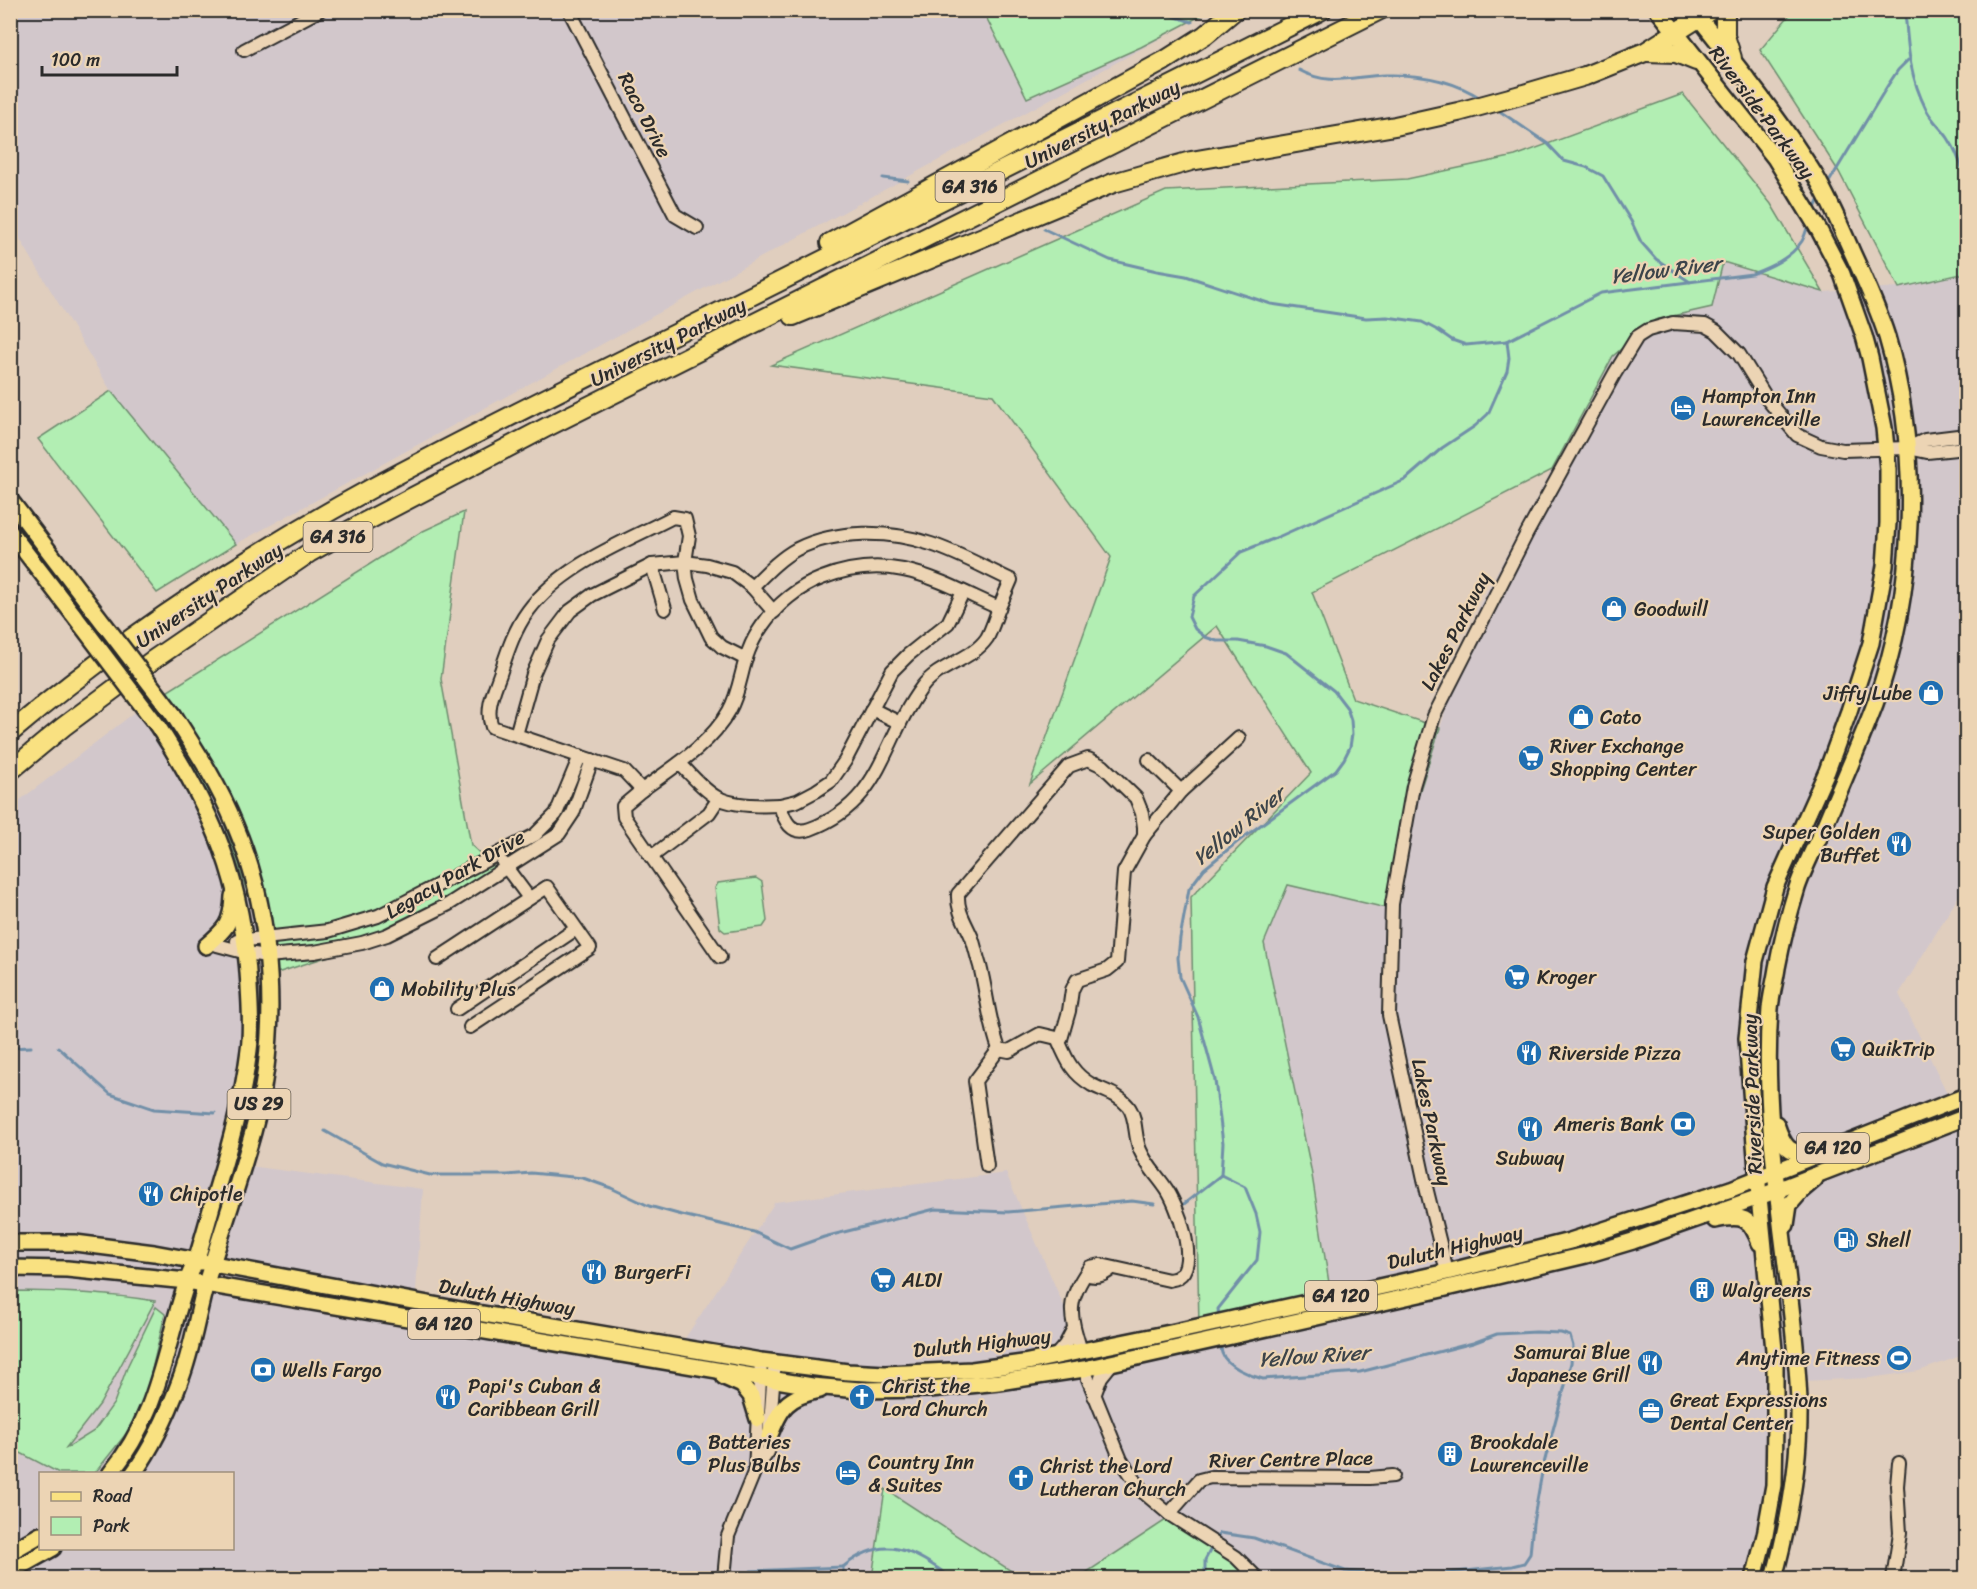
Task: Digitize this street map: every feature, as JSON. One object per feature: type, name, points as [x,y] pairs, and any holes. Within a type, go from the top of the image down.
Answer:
[{"type":"highway","points":[[617,362],[655,335],[868,223],[1164,61],[1205,35],[1235,10]]},
{"type":"highway","name":"University Parkway","points":[[10,733],[151,626],[245,563],[370,489],[617,362],[1322,10]]},
{"type":"highway","name":"University Parkway","points":[[10,771],[63,727],[153,660],[309,554],[443,480],[1380,10]]},
{"type":"highway","points":[[1725,10],[1725,36],[1732,58]]},
{"type":"highway","points":[[696,353],[755,332],[1113,183],[1191,161],[1319,141],[1440,117],[1585,76],[1645,52],[1701,13]]},
{"type":"highway","points":[[1645,52],[1676,53],[1696,61]]},
{"type":"main road","name":"Riverside Parkway","points":[[1658,10],[1696,61],[1775,158],[1819,230],[1842,274],[1864,336],[1878,393],[1887,449],[1888,523],[1885,566],[1871,643],[1827,771],[1775,887],[1755,961],[1747,1038],[1775,1371],[1774,1485],[1754,1578]]},
{"type":"main road","name":"Riverside Parkway","points":[[1701,13],[1785,129],[1818,181],[1865,281],[1887,337],[1899,385],[1908,448],[1911,506],[1896,632],[1874,706],[1860,743],[1798,885],[1783,938],[1770,1006],[1768,1070],[1776,1190],[1798,1384],[1793,1489],[1774,1578]]},
{"type":"main road","name":"US 29","points":[[10,500],[172,714],[209,770],[236,825],[256,889],[267,956],[270,1018],[265,1077],[253,1131],[206,1284]]},
{"type":"main road","name":"US 29","points":[[10,532],[157,725],[182,763],[200,795],[234,881],[246,946],[250,1048],[222,1172],[196,1261]]},
{"type":"main road","points":[[206,946],[229,923],[234,881]]},
{"type":"main road","name":"Duluth Highway","points":[[10,1243],[75,1244],[154,1253],[489,1316],[848,1372],[885,1374],[972,1370],[1054,1358],[1197,1328],[1447,1272],[1570,1241],[1731,1189],[1966,1096]]},
{"type":"main road","points":[[1771,1110],[1785,1146],[1794,1153],[1803,1153],[1883,1121],[1890,1126]]},
{"type":"main road","name":"Duluth Highway","points":[[10,1268],[67,1269],[187,1281],[831,1387],[860,1390],[930,1389],[999,1382],[1084,1369],[1556,1262],[1654,1234],[1759,1197],[1966,1116]]},
{"type":"main road","points":[[1731,1189],[1750,1164],[1755,1147]]},
{"type":"main road","points":[[1783,1249],[1789,1205],[1824,1171]]},
{"type":"main road","points":[[1654,1234],[1734,1216],[1745,1219],[1754,1228],[1766,1259]]},
{"type":"main road","points":[[111,1472],[143,1424],[157,1388],[187,1281],[196,1261]]},
{"type":"main road","points":[[134,1472],[142,1461],[181,1380],[206,1284]]},
{"type":"main road","points":[[1084,1369],[1100,1356],[1165,1340],[1170,1333]]},
{"type":"main road","points":[[1773,1336],[1779,1338],[1784,1344],[1790,1389],[1798,1416]]},
{"type":"main road","points":[[999,1382],[1064,1367],[1081,1351]]},
{"type":"main road","points":[[702,1367],[742,1385],[751,1396],[758,1419]]},
{"type":"main road","points":[[769,1437],[779,1413],[790,1400],[805,1393],[831,1387]]},
{"type":"main road","points":[[10,1552],[39,1536]]},
{"type":"main road","points":[[10,1572],[48,1550]]},
{"type":"street","points":[[244,50],[320,10]]},
{"type":"street","name":"Raco Drive","points":[[569,10],[675,214],[697,228]]},
{"type":"street","name":"Lakes Parkway","points":[[1447,1272],[1424,1179],[1389,1015],[1392,904],[1413,786],[1434,716],[1527,533],[1637,337],[1648,330],[1673,323],[1705,325],[1716,331],[1739,354],[1767,399],[1797,435],[1832,449],[1887,449]]},
{"type":"street","points":[[1908,448],[1925,440],[1966,435]]},
{"type":"street","points":[[1887,449],[1908,448],[1927,452],[1966,448]]},
{"type":"street","points":[[642,790],[624,771],[492,727],[489,718],[490,700],[511,642],[527,612],[547,588],[582,564],[673,517],[685,519],[689,536],[687,579],[693,600],[711,637],[722,647],[746,659]]},
{"type":"street","points":[[752,587],[766,572],[796,550],[823,540],[852,535],[912,538],[1011,580],[986,638],[968,655],[937,671],[924,684],[908,707],[879,767],[862,794],[838,816],[806,831],[792,828],[783,819],[780,805]]},
{"type":"street","points":[[516,735],[533,674],[548,640],[570,611],[592,595],[652,565],[686,562],[732,572],[752,587],[774,612]]},
{"type":"street","points":[[652,565],[665,609]]},
{"type":"street","points":[[720,957],[624,817],[623,806],[710,736],[729,711],[741,681],[749,650],[763,624],[786,599],[810,582],[863,566],[893,567],[927,576],[999,609]]},
{"type":"street","points":[[679,763],[719,798],[758,807],[797,801],[831,781],[845,761],[892,671],[948,623],[963,592]]},
{"type":"street","points":[[872,709],[900,723]]},
{"type":"street","points":[[1081,1351],[1074,1328],[1073,1295],[1086,1274],[1094,1277],[1106,1274],[1112,1268],[1169,1280],[1178,1278],[1184,1270],[1187,1256],[1180,1217],[1166,1188],[1149,1168],[1138,1146],[1129,1107],[1116,1095],[1091,1084],[1069,1066],[1060,1041],[1069,1011],[1072,990],[1077,980],[1107,970],[1117,962],[1124,872],[1144,836],[1181,791],[1239,738]]},
{"type":"street","name":"Legacy Park Drive","points":[[246,946],[265,939],[328,931],[378,916],[535,835],[556,814],[586,758]]},
{"type":"street","name":"Legacy Park Drive","points":[[246,946],[267,956],[314,952],[362,943],[387,935],[449,904],[559,834],[573,813],[586,758]]},
{"type":"street","points":[[999,1049],[991,1028],[980,968],[971,937],[960,915],[958,894],[1069,766],[1088,759],[1103,766],[1136,798],[1142,813],[1144,836]]},
{"type":"street","points":[[1149,760],[1181,791]]},
{"type":"street","points":[[651,857],[709,813],[719,798]]},
{"type":"street","points":[[496,855],[529,898]]},
{"type":"street","points":[[437,958],[546,887],[590,948],[470,1027]]},
{"type":"street","points":[[457,1009],[576,928]]},
{"type":"street","points":[[999,1049],[1009,1051],[1040,1034],[1060,1041]]},
{"type":"street","points":[[987,1166],[975,1082],[999,1049]]},
{"type":"street","points":[[1054,1358],[1065,1345],[1074,1328]]},
{"type":"street","points":[[724,1578],[728,1536],[755,1470],[768,1452],[768,1361]]},
{"type":"street","points":[[1094,1396],[1101,1377],[1113,1362]]},
{"type":"street","points":[[1084,1369],[1121,1460],[1143,1492],[1169,1514],[1236,1557],[1257,1578]]},
{"type":"street","points":[[755,1470],[758,1419],[767,1378]]},
{"type":"street","points":[[1893,1578],[1900,1533],[1897,1486],[1899,1463]]},
{"type":"street","name":"River Centre Place","points":[[1169,1514],[1198,1480],[1211,1477],[1370,1478],[1393,1476]]},
{"type":"shaded area","points":[[11,11],[983,11],[1027,98],[1141,47],[1210,11],[236,544],[111,391],[11,224]]},
{"type":"shaded area","points":[[1723,262],[1823,292],[1899,287],[1966,273],[1966,884],[1899,994],[1948,1095],[1966,1090],[1966,1354],[1919,1371],[1869,1378],[1781,1382],[1787,1530],[1764,1578],[1255,1578],[1169,1518],[1078,1578],[1022,1578],[885,1490],[872,1578],[11,1578],[11,1448],[51,1469],[11,1432],[11,807],[138,710],[218,803],[274,974],[261,1116],[242,1165],[423,1189],[414,1319],[672,1358],[775,1202],[1006,1173],[1086,1357],[1199,1328],[1311,1169],[1264,943],[1288,885],[1394,910],[1396,865],[1480,604],[1613,356],[1654,320],[1712,308]]},
{"type":"green space","points":[[983,11],[1210,11],[1141,47],[1027,98]]},
{"type":"green space","points":[[1793,11],[1966,11],[1966,273],[1899,288],[1839,172],[1760,50]]},
{"type":"green space","points":[[1683,94],[1771,204],[1823,292],[1723,262],[1712,307],[1655,320],[1613,356],[1552,470],[1312,592],[1353,699],[1440,728],[1396,865],[1395,910],[1288,885],[1264,943],[1311,1169],[1332,1302],[1199,1328],[1191,897],[1311,773],[1217,626],[1030,784],[1111,557],[993,395],[771,365],[1166,191],[1407,179],[1515,156]]},
{"type":"green space","points":[[111,391],[236,544],[157,593],[38,439]]},
{"type":"green space","points":[[464,512],[441,679],[471,845],[500,872],[421,926],[274,974],[218,804],[138,710],[421,532]]},
{"type":"green space","points":[[756,878],[762,882],[767,921],[763,927],[725,932],[720,928],[715,888],[718,883]]},
{"type":"green space","points":[[10,1291],[83,1293],[155,1301],[100,1404],[65,1449],[94,1431],[114,1403],[128,1365],[156,1307],[165,1314],[147,1391],[133,1425],[96,1472],[57,1472],[11,1448]]},
{"type":"green space","points":[[885,1489],[1022,1578],[872,1578]]},
{"type":"green space","points":[[1169,1518],[1255,1578],[1078,1578]]},
{"type":"waterway","points":[[1168,10],[1173,16],[1192,22]]},
{"type":"waterway","points":[[1905,10],[1908,49],[1920,97],[1928,113],[1954,148],[1966,180]]},
{"type":"waterway","name":"Yellow River","points":[[1826,187],[1888,85],[1908,60]]},
{"type":"waterway","points":[[1299,70],[1310,75],[1331,79],[1385,75],[1423,77],[1460,87],[1482,99]]},
{"type":"waterway","points":[[1495,108],[1548,144],[1564,161],[1586,167],[1603,176],[1631,221],[1641,242],[1656,259],[1690,282]]},
{"type":"waterway","points":[[883,178],[908,181]]},
{"type":"waterway","name":"Yellow River","points":[[1814,210],[1820,197]]},
{"type":"waterway","points":[[1044,229],[1110,260],[1186,276],[1271,304],[1366,318],[1387,317],[1422,322],[1452,340],[1466,345],[1507,341],[1601,293],[1752,274],[1773,265],[1792,252],[1802,241],[1809,222]]},
{"type":"waterway","name":"Yellow River","points":[[1221,1175],[1223,1143],[1215,1080],[1198,1017],[1180,977],[1178,958],[1180,938],[1189,889],[1204,869],[1236,843],[1336,770],[1350,747],[1352,734],[1347,708],[1334,691],[1286,653],[1266,646],[1238,641],[1217,641],[1205,637],[1195,629],[1189,617],[1194,596],[1241,552],[1405,480],[1442,448],[1475,426],[1488,414],[1507,371],[1509,358],[1507,341]]},
{"type":"waterway","points":[[10,1048],[31,1047]]},
{"type":"waterway","points":[[58,1047],[110,1094],[154,1109],[215,1113]]},
{"type":"waterway","points":[[325,1131],[382,1163],[430,1175],[531,1173],[583,1178],[649,1206],[754,1232],[790,1249],[824,1237],[935,1209],[1008,1212],[1132,1201],[1154,1204]]},
{"type":"waterway","points":[[1180,1207],[1221,1175]]},
{"type":"waterway","name":"Yellow River","points":[[1219,1316],[1218,1309],[1257,1260],[1260,1232],[1256,1214],[1245,1187],[1221,1175]]},
{"type":"waterway","name":"Yellow River","points":[[1216,1539],[1220,1533],[1254,1538],[1345,1571],[1410,1577],[1524,1563],[1530,1554],[1543,1467],[1571,1363],[1573,1346],[1570,1336],[1561,1333],[1497,1334],[1473,1343],[1360,1372],[1263,1379],[1246,1373],[1228,1362],[1222,1353],[1221,1343]]},
{"type":"waterway","name":"Yellow River","points":[[1205,1578],[1205,1560],[1213,1545]]},
{"type":"waterway","name":"Yellow River","points":[[843,1578],[843,1567],[858,1556],[886,1548],[912,1553],[952,1578]]},
{"type":"waterway","points":[[751,1571],[843,1567]]},
{"type":"waterway","points":[[681,1578],[692,1572]]},
{"type":"place","name":"Hampton Inn Lawrenceville","points":[[1683,408]]},
{"type":"place","name":"Goodwill","points":[[1614,609]]},
{"type":"place","name":"Jiffy Lube","points":[[1931,693]]},
{"type":"place","name":"Cato","points":[[1581,717]]},
{"type":"place","name":"River Exchange Shopping Center","points":[[1531,758]]},
{"type":"place","name":"Super Golden Buffet","points":[[1899,844]]},
{"type":"place","name":"Kroger","points":[[1517,977]]},
{"type":"place","name":"Mobility Plus","points":[[382,989]]},
{"type":"place","name":"QuikTrip","points":[[1843,1049]]},
{"type":"place","name":"Riverside Pizza","points":[[1529,1053]]},
{"type":"place","name":"Ameris Bank","points":[[1683,1124]]},
{"type":"place","name":"Subway","points":[[1530,1129]]},
{"type":"place","name":"Chipotle","points":[[151,1194]]},
{"type":"place","name":"Shell","points":[[1846,1240]]},
{"type":"place","name":"BurgerFi","points":[[594,1272]]},
{"type":"place","name":"ALDI","points":[[883,1280]]},
{"type":"place","name":"Walgreens","points":[[1702,1290]]},
{"type":"place","name":"Anytime Fitness","points":[[1899,1358]]},
{"type":"place","name":"Samurai Blue Japanese Grill","points":[[1650,1363]]},
{"type":"place","name":"Wells Fargo","points":[[263,1370]]},
{"type":"place","name":"Papi's Cuban & Caribbean Grill","points":[[448,1397]]},
{"type":"place","name":"Christ the Lord Church","points":[[862,1397]]},
{"type":"place","name":"Great Expressions Dental Center","points":[[1651,1411]]},
{"type":"place","name":"Batteries Plus Bulbs","points":[[689,1453]]},
{"type":"place","name":"Brookdale Lawrenceville","points":[[1450,1454]]},
{"type":"place","name":"Country Inn & Suites","points":[[848,1473]]},
{"type":"place","name":"Christ the Lord Lutheran Church","points":[[1021,1478]]}]
